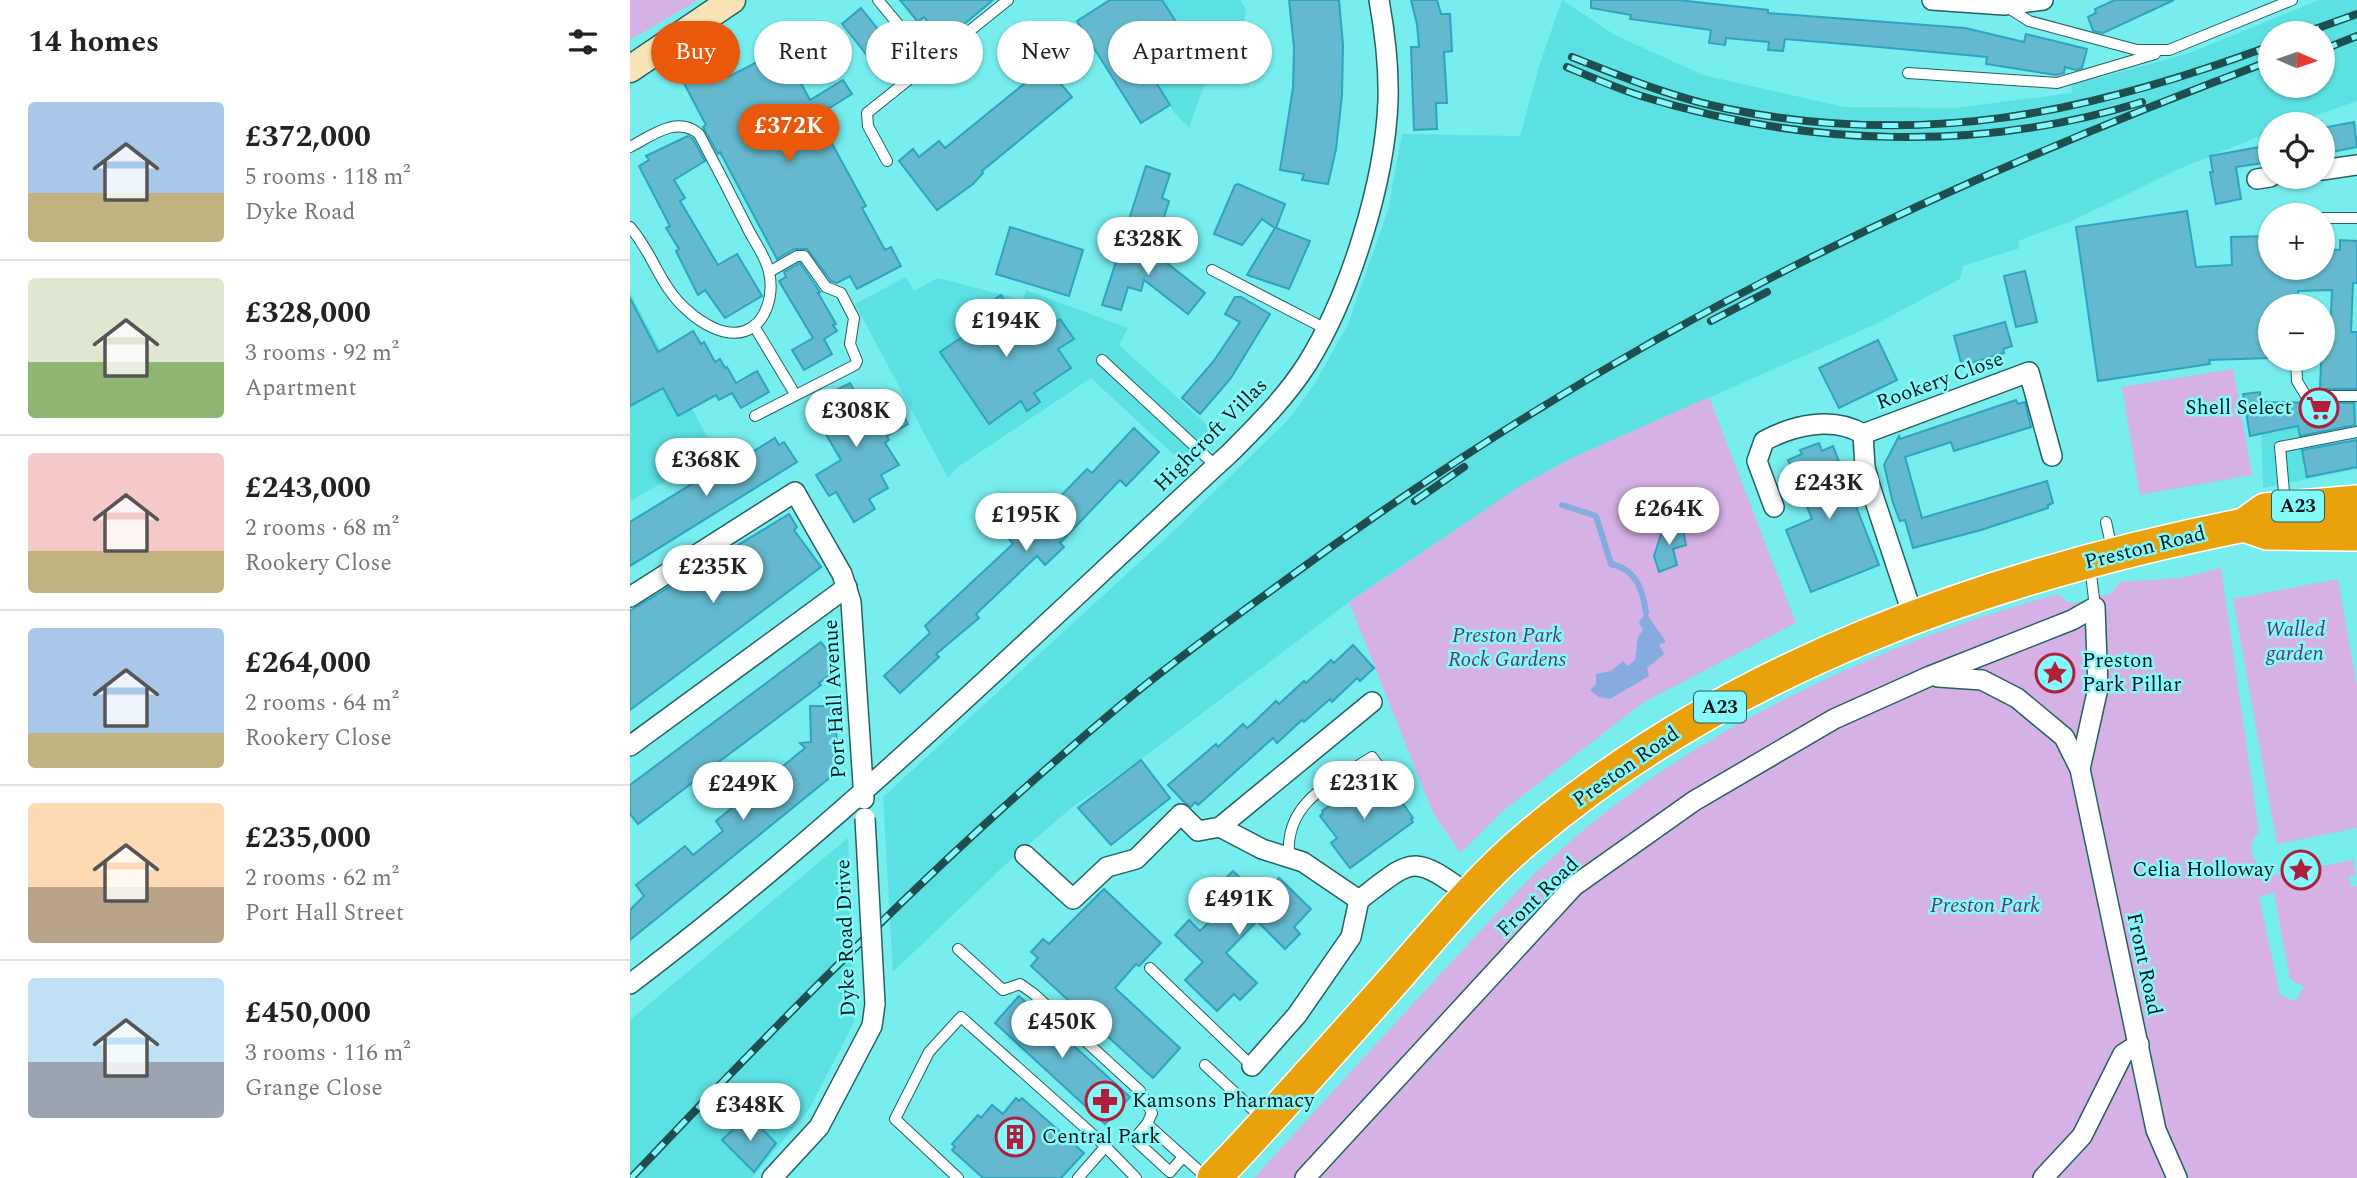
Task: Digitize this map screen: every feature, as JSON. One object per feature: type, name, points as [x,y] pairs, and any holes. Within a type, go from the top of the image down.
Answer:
[{"type":"highway","name":"Preston Road","points":[[2244,525],[2265,510],[2357,502]]},
{"type":"highway","name":"Preston Road","points":[[1214,1178],[1267,1123],[1469,895],[1529,836],[1651,744],[1770,679],[1913,616],[2103,545],[2244,525],[2267,533],[2357,534]]},
{"type":"street","points":[[630,69],[732,0]]},
{"type":"street","name":"Highcroft Villas","points":[[630,984],[763,878],[863,792],[1216,466],[1283,397],[1326,329],[1366,223],[1381,155],[1388,86],[1379,0]]},
{"type":"street","points":[[1932,0],[2004,5],[2043,0]]},
{"type":"street","points":[[2335,168],[2357,165]]},
{"type":"street","name":"Rookery Close","points":[[1774,507],[1757,461],[1758,451],[1764,441],[1789,430],[1833,423],[1842,424],[1863,434],[2029,372],[2052,456]]},
{"type":"street","name":"Rookery Close","points":[[1863,434],[1865,467],[1870,486],[1913,616]]},
{"type":"street","name":"Port Hall Avenue","points":[[630,597],[795,492],[836,563],[847,587],[854,617],[863,792]]},
{"type":"street","points":[[630,746],[847,587]]},
{"type":"street","name":"Front Road","points":[[1306,1178],[1574,886],[1694,801],[1834,719],[2072,620],[2095,607],[2098,688],[2080,769]]},
{"type":"street","name":"Front Road","points":[[1930,677],[1982,680],[2017,698],[2064,737],[2080,769],[2156,1130],[2177,1178]]},
{"type":"street","points":[[1025,855],[1073,899],[1107,867],[1136,859],[1181,814],[1198,831],[1220,827],[1372,702]]},
{"type":"street","name":"Dyke Road Drive","points":[[772,1178],[819,1128],[872,1026],[875,1004],[863,792]]},
{"type":"street","points":[[1220,827],[1262,849],[1289,855],[1318,870],[1359,900]]},
{"type":"street","points":[[1252,1066],[1297,1015],[1351,937],[1359,900],[1407,865],[1418,865],[1438,874],[1469,895]]},
{"type":"street","points":[[2043,1178],[2082,1136],[2123,1054],[2138,1044]]},
{"type":"lane","points":[[878,0],[896,21]]},
{"type":"lane","points":[[983,21],[1008,0]]},
{"type":"lane","points":[[1908,73],[2057,83],[2169,50],[2292,0]]},
{"type":"lane","points":[[2004,5],[2029,21],[2041,25],[2137,50],[2169,50]]},
{"type":"lane","points":[[887,161],[868,126],[867,113],[905,84]]},
{"type":"lane","points":[[630,147],[673,126],[685,126],[696,131],[769,272],[769,302],[760,320],[754,326],[739,332],[726,332],[706,324],[685,310],[668,291],[643,242],[630,228]]},
{"type":"lane","points":[[2335,218],[2357,218]]},
{"type":"lane","points":[[755,416],[855,366],[857,358],[850,344],[855,318],[841,293],[826,287],[804,256],[797,256],[769,272]]},
{"type":"lane","points":[[1212,270],[1326,329]]},
{"type":"lane","points":[[754,326],[795,394]]},
{"type":"lane","points":[[1102,360],[1216,466]]},
{"type":"lane","points":[[2297,371],[2297,381],[2306,396],[2357,396]]},
{"type":"lane","points":[[2285,507],[2280,447],[2357,432]]},
{"type":"lane","points":[[2095,607],[2103,545]]},
{"type":"lane","points":[[1289,855],[1290,828],[1302,806],[1372,757],[1386,775]]},
{"type":"lane","points":[[958,949],[1003,990],[1020,984],[1034,994],[1140,1091],[1152,1113],[1147,1124],[1134,1139],[1170,1172],[1183,1157]]},
{"type":"lane","points":[[1150,968],[1252,1066]]},
{"type":"lane","points":[[958,1178],[895,1119],[929,1052],[961,1017],[1136,1178]]},
{"type":"lane","points":[[1205,1065],[1267,1123]]},
{"type":"lane","points":[[1147,1124],[1207,1178]]},
{"type":"lane","points":[[1078,1178],[1105,1147]]},
{"type":"shaded area","points":[[1107,0],[1240,0],[1246,10],[1244,21],[1119,21]]},
{"type":"shaded area","points":[[1562,0],[1615,35],[1703,75],[1844,107],[1955,108],[2072,93],[2071,81],[2094,79],[2187,54],[2258,25],[2258,98],[2335,98],[2335,21],[2268,21],[2319,0],[2357,0],[2357,101],[2325,112],[2258,112],[2258,137],[2181,168],[2072,221],[2018,241],[2020,248],[1963,266],[1960,279],[1876,324],[1570,459],[1519,487],[1349,602],[1144,757],[1071,808],[1004,866],[893,972],[883,797],[1179,526],[1287,421],[1314,385],[1348,324],[1388,210],[1402,134],[1520,136],[1540,63]]},
{"type":"shaded area","points":[[1157,84],[1205,84],[1189,128],[1173,111]]},
{"type":"shaded area","points":[[906,277],[914,291],[938,278],[1023,300],[1026,290],[1128,328],[1119,345],[1221,437],[1187,467],[1091,378],[958,467],[948,478],[855,304]]},
{"type":"shaded area","points":[[630,293],[716,453],[630,501]]},
{"type":"shaded area","points":[[2260,402],[2357,402],[2357,469],[2263,488]]},
{"type":"shaded area","points":[[1646,613],[1666,642],[1659,645],[1664,654],[1647,668],[1649,676],[1610,699],[1599,697],[1590,690],[1596,684],[1596,674],[1611,671],[1623,661],[1628,666],[1635,660],[1638,637],[1643,630],[1639,622]]},
{"type":"shaded area","points":[[848,838],[854,1022],[810,1108],[752,1178],[630,1178],[630,1020]]},
{"type":"green space","points":[[630,0],[698,0],[662,21],[651,21],[651,28],[630,40]]},
{"type":"green space","points":[[2233,369],[2252,475],[2140,495],[2122,387]]},
{"type":"green space","name":"Preston Park Rock Gardens","points":[[1709,397],[1796,623],[1644,702],[1504,810],[1460,853],[1433,813],[1349,602],[1519,487],[1570,459]]},
{"type":"green space","name":"Preston Park","points":[[2221,568],[2259,832],[2251,850],[2256,861],[2271,876],[2353,860],[2356,875],[2349,876],[2351,887],[2357,886],[2357,1178],[1254,1178],[1529,880],[1606,812],[1664,770],[1726,731],[1790,696],[1924,637],[2059,594],[2067,602],[2076,603],[2112,593],[2119,582],[2182,578]],"holes":[[[2274,893],[2290,979],[2304,987],[2295,1001],[2280,995],[2259,897]]]},
{"type":"green space","name":"Walled garden","points":[[2338,579],[2357,686],[2357,828],[2277,844],[2233,599]]},
{"type":"building","points":[[900,0],[993,0],[968,21],[927,21],[924,17],[917,21]]},
{"type":"building","points":[[1110,0],[1162,0],[1175,21],[1108,21],[1108,70],[1094,48],[1094,21],[1077,21]]},
{"type":"building","points":[[1289,0],[1339,0],[1343,45],[1342,95],[1336,149],[1328,184],[1302,180],[1304,174],[1280,170],[1293,88],[1294,47]]},
{"type":"building","points":[[1411,0],[1437,0],[1441,14],[1450,14],[1452,51],[1444,52],[1447,103],[1436,103],[1437,129],[1414,130],[1411,47],[1419,47]]},
{"type":"building","points":[[1591,0],[1678,0],[1768,10],[1768,13],[1965,28],[2024,42],[2026,34],[2087,49],[2082,68],[2076,70],[2065,67],[2064,73],[2056,75],[1986,64],[1987,57],[1879,47],[1785,39],[1783,51],[1768,50],[1769,42],[1726,38],[1725,45],[1709,43],[1711,30],[1630,19],[1631,15],[1591,8]]},
{"type":"building","points":[[2115,0],[2174,0],[2103,33],[2093,31],[2088,17],[2096,13],[2095,9]]},
{"type":"building","points":[[861,8],[871,21],[866,21],[866,54],[852,36],[852,21],[846,21]]},
{"type":"building","points":[[754,64],[754,84],[802,84],[810,100],[836,84],[846,84],[852,94],[817,116],[866,206],[862,208],[885,250],[891,247],[901,266],[857,289],[850,276],[837,283],[831,281],[807,249],[794,249],[777,259],[720,152],[718,154],[703,127],[706,125],[684,84],[740,84],[740,71]]},
{"type":"building","points":[[1024,84],[1061,84],[1072,97],[982,171],[973,184],[937,210],[899,161],[913,149],[919,157],[939,141],[945,148]]},
{"type":"building","points":[[1117,84],[1157,84],[1170,105],[1141,123]]},
{"type":"building","points":[[2354,122],[2357,147],[2335,151],[2335,126]]},
{"type":"building","points":[[688,136],[693,139],[705,161],[674,180],[685,198],[680,201],[718,265],[737,254],[762,296],[725,318],[705,290],[698,295],[676,251],[679,249],[666,228],[670,226],[639,166],[649,160],[646,156]]},
{"type":"building","points":[[2258,147],[2258,164],[2236,167],[2241,199],[2216,204],[2210,156]]},
{"type":"building","points":[[1146,166],[1170,174],[1162,198],[1169,201],[1159,234],[1128,223]]},
{"type":"building","points":[[1235,185],[1285,204],[1276,228],[1310,241],[1289,289],[1247,275],[1275,228],[1262,219],[1242,245],[1214,234]]},
{"type":"building","points":[[2187,211],[2196,267],[2232,265],[2231,237],[2258,236],[2258,280],[2335,280],[2335,250],[2340,250],[2340,240],[2357,241],[2357,283],[2353,283],[2351,332],[2357,332],[2357,389],[2320,389],[2321,371],[2335,371],[2335,294],[2332,294],[2332,290],[2298,291],[2298,294],[2258,294],[2258,358],[2209,360],[2210,364],[2098,381],[2076,227]]},
{"type":"building","points":[[1010,227],[1083,250],[1069,296],[996,274]]},
{"type":"building","points":[[1126,231],[1205,293],[1188,314],[1144,280],[1141,291],[1128,287],[1121,310],[1102,305]]},
{"type":"building","points":[[800,263],[820,292],[818,293],[836,324],[833,325],[837,331],[824,339],[832,354],[804,370],[792,350],[813,338],[779,281],[786,277],[784,272]]},
{"type":"building","points":[[2025,271],[2037,322],[2016,327],[2004,276]]},
{"type":"building","points":[[1001,295],[1024,329],[1029,325],[1036,335],[1060,319],[1074,339],[1058,349],[1071,368],[1034,393],[1040,402],[1027,411],[1021,401],[989,424],[940,352],[971,331],[964,321]]},
{"type":"building","points":[[1235,297],[1241,297],[1270,314],[1231,378],[1200,414],[1182,398],[1213,362],[1240,322],[1225,314]]},
{"type":"building","points":[[630,298],[658,352],[693,331],[701,344],[704,342],[715,362],[720,359],[725,368],[727,367],[736,383],[757,371],[769,392],[741,408],[732,393],[719,400],[716,395],[678,416],[663,388],[630,406]]},
{"type":"building","points":[[2005,322],[2012,346],[2003,349],[2004,353],[1962,366],[1954,336]]},
{"type":"building","points":[[1878,340],[1897,380],[1839,408],[1819,368]]},
{"type":"building","points":[[850,383],[870,419],[873,416],[875,420],[898,406],[908,424],[887,436],[889,440],[885,443],[899,465],[881,475],[888,488],[869,499],[875,509],[854,522],[836,492],[829,496],[816,475],[841,460],[808,404]]},
{"type":"building","points":[[2260,392],[2260,402],[2354,403],[2355,425],[2300,436],[2298,426],[2250,436],[2243,394]]},
{"type":"building","points":[[2016,400],[2018,404],[2025,402],[2031,427],[1954,451],[1951,442],[1905,457],[1922,518],[2047,481],[2053,503],[2048,505],[2048,508],[1981,530],[1913,548],[1905,520],[1900,521],[1893,503],[1884,465],[1899,436],[1900,439]]},
{"type":"building","points":[[1134,428],[1159,452],[1126,486],[1120,480],[1060,543],[1064,547],[1045,565],[1037,556],[976,614],[979,618],[936,654],[939,657],[900,693],[884,676],[930,633],[925,626],[1013,544],[1009,539],[1041,510],[1044,513],[1087,469],[1092,473]]},
{"type":"building","points":[[775,438],[779,445],[784,442],[797,462],[630,566],[630,522],[747,450],[749,454]]},
{"type":"building","points":[[2357,440],[2357,467],[2307,477],[2302,450]]},
{"type":"building","points":[[1819,443],[1822,451],[1833,446],[1848,484],[1852,482],[1860,502],[1855,504],[1879,565],[1811,592],[1786,530],[1812,519],[1788,460],[1802,454],[1800,450]]},
{"type":"building","points":[[789,514],[797,527],[794,530],[821,567],[630,710],[630,611]]},
{"type":"building","points":[[1666,519],[1669,530],[1682,526],[1686,545],[1673,549],[1677,565],[1659,572],[1654,556]]},
{"type":"building","points":[[821,642],[836,662],[828,667],[833,673],[819,683],[821,685],[716,764],[719,768],[707,776],[705,773],[638,824],[630,814],[630,785]]},
{"type":"building","points":[[1353,645],[1374,668],[1360,681],[1357,678],[1332,702],[1330,699],[1304,722],[1302,720],[1277,743],[1273,738],[1198,805],[1195,802],[1191,807],[1168,785],[1216,744],[1218,747],[1243,724],[1247,728],[1276,701],[1279,704],[1304,681],[1306,683],[1331,660],[1334,663]]},
{"type":"building","points":[[810,706],[835,706],[838,771],[630,940],[630,910],[644,896],[636,885],[685,846],[693,855],[723,831],[716,821],[805,748],[800,743],[811,742]]},
{"type":"building","points":[[1141,760],[1170,798],[1111,845],[1078,808]]},
{"type":"building","points":[[1368,777],[1387,803],[1397,795],[1413,822],[1350,868],[1331,843],[1337,838],[1320,816],[1322,811]]},
{"type":"building","points":[[1233,871],[1260,897],[1279,878],[1311,909],[1294,927],[1300,934],[1285,949],[1257,921],[1226,953],[1257,983],[1240,1000],[1234,994],[1217,1011],[1185,980],[1203,962],[1175,935],[1189,920],[1200,931],[1234,896],[1221,883]]},
{"type":"building","points":[[1104,889],[1161,943],[1139,966],[1136,964],[1115,988],[1180,1048],[1153,1078],[1031,966],[1038,958],[1031,952],[1043,939],[1049,944]]},
{"type":"building","points":[[1019,996],[1130,1097],[1105,1124],[995,1023]]},
{"type":"building","name":"Central Park","points":[[1016,1098],[1019,1101],[1022,1098],[1084,1153],[1061,1178],[983,1178],[952,1150],[955,1147],[952,1144],[978,1115],[981,1118],[992,1105],[1003,1114]]},
{"type":"building","points":[[748,1115],[776,1143],[754,1172],[722,1140]]},
{"type":"waterway","points":[[1562,505],[1596,516],[1611,564],[1627,571],[1637,582],[1646,613]]},
{"type":"railway","points":[[2335,22],[2357,14]]},
{"type":"railway","points":[[2335,45],[2357,36]]},
{"type":"railway","points":[[1572,57],[1668,93],[1728,109],[1800,120],[1870,125],[1937,124],[2004,118],[2069,106],[2135,90],[2258,50]]},
{"type":"railway","points":[[631,1178],[867,936],[1052,764],[1195,646],[1401,498],[1596,374],[1798,264],[2031,156],[2258,66]]},
{"type":"railway","points":[[1567,67],[1632,93],[1702,113],[1827,133],[1891,137],[1954,136],[2017,130],[2142,102]]},
{"type":"railway","points":[[1711,321],[1767,292]]},
{"type":"railway","points":[[1415,501],[1464,467]]},
{"type":"place","name":"Shell Select","points":[[2319,408]]},
{"type":"place","name":"Preston Park Pillar","points":[[2055,673]]},
{"type":"place","name":"Celia Holloway","points":[[2301,870]]},
{"type":"place","name":"Kamsons Pharmacy","points":[[1105,1101]]},
{"type":"place","name":"Central Park","points":[[1015,1137]]}]
